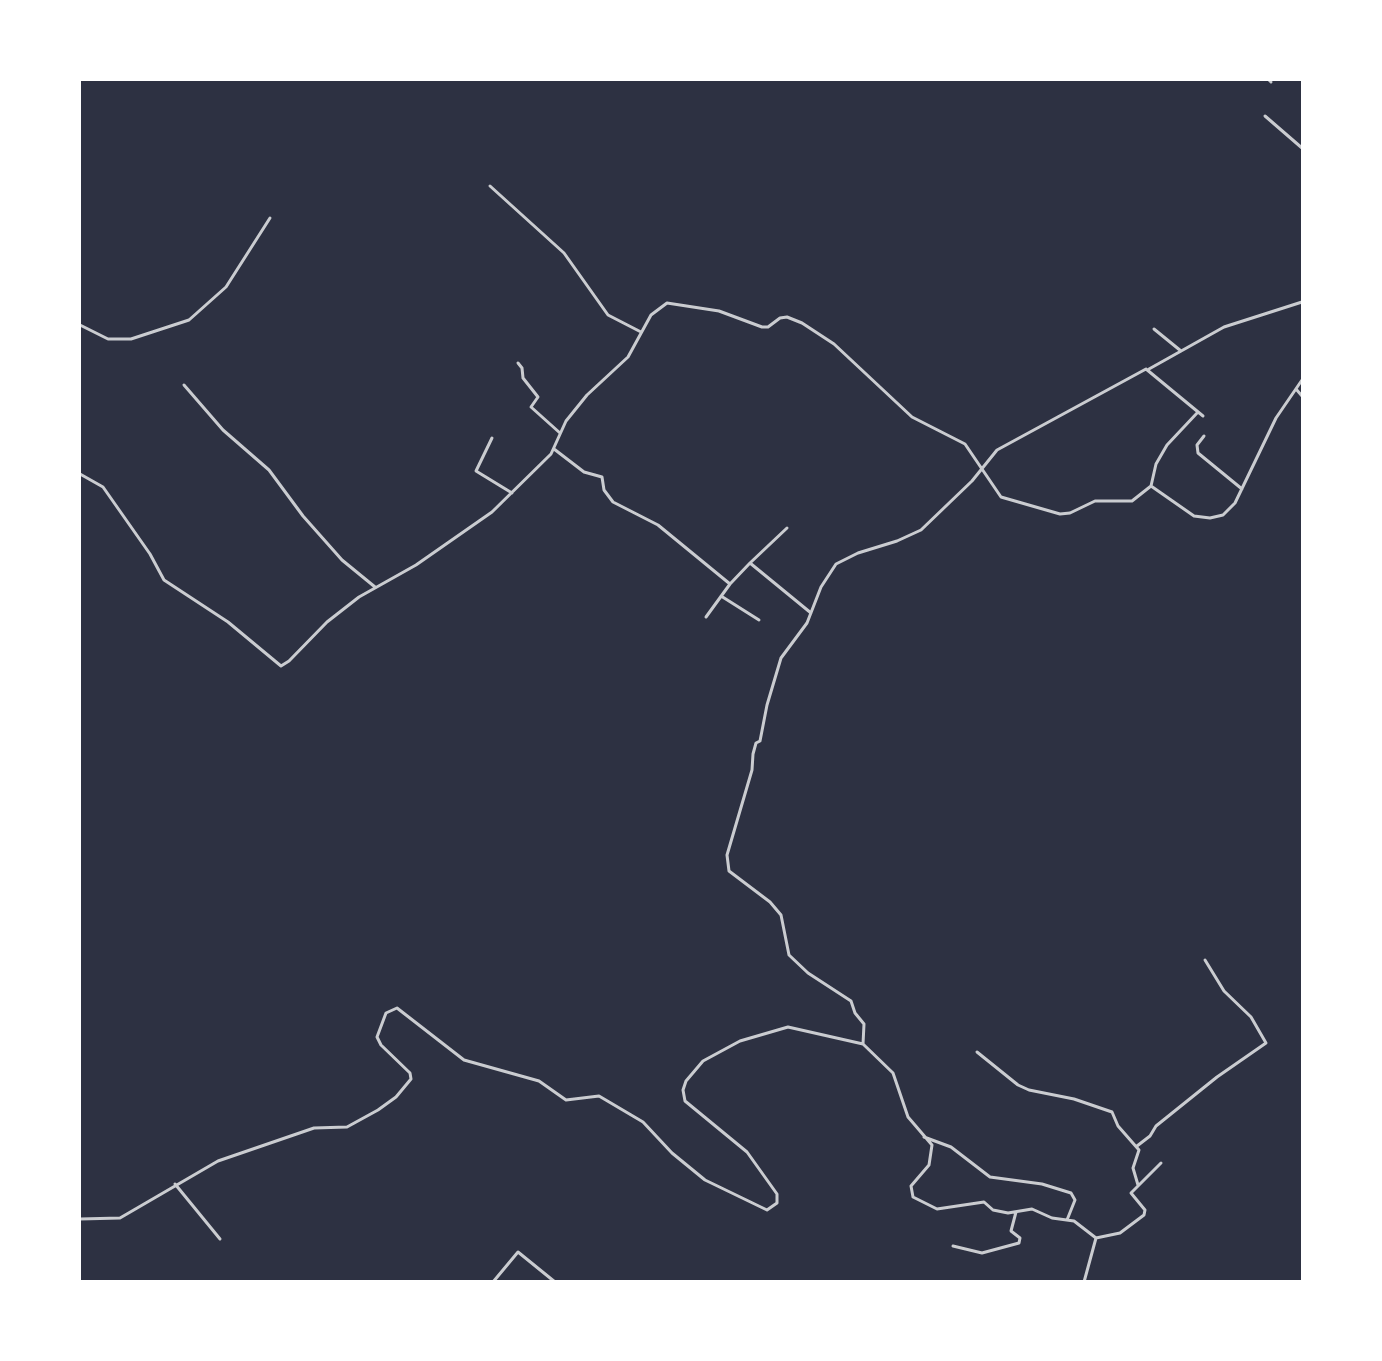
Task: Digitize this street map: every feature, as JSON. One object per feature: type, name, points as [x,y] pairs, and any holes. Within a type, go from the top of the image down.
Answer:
[{"type":"street","points":[[1265,116],[1302,148]]},
{"type":"street","points":[[490,186],[561,250],[610,317],[641,333]]},
{"type":"street","points":[[80,325],[105,338],[131,339],[189,320],[219,296],[270,218]]},
{"type":"street","points":[[863,1044],[864,1023],[855,1013],[851,1001],[808,973],[789,955],[781,915],[770,902],[732,874],[726,864],[752,770],[756,743],[760,741],[775,675],[784,652],[807,623],[821,587],[836,564],[858,553],[897,541],[921,530],[972,481],[997,450],[1224,327],[1302,302]]},
{"type":"street","points":[[80,474],[103,486],[150,554],[164,580],[228,622],[281,666],[289,662],[327,622],[375,587],[446,546],[492,512],[554,449],[560,433],[587,396],[627,357],[651,315],[667,303],[719,311],[762,327],[768,327],[780,318],[794,319],[834,344],[912,417],[965,444],[1001,497],[1065,514],[1095,501],[1132,501],[1150,486],[1156,464],[1167,445],[1198,412]]},
{"type":"street","points":[[1154,329],[1181,351]]},
{"type":"street","points":[[518,363],[522,368],[523,378],[538,397],[531,407],[560,433]]},
{"type":"street","points":[[1149,369],[1203,416]]},
{"type":"street","points":[[1150,486],[1183,510],[1201,518],[1223,515],[1231,509],[1265,438],[1302,381]]},
{"type":"street","points":[[184,386],[234,441],[263,464],[296,509],[342,560],[375,587]]},
{"type":"street","points":[[1296,389],[1302,396]]},
{"type":"street","points":[[1204,436],[1197,445],[1198,453],[1242,489]]},
{"type":"street","points":[[492,438],[476,471],[512,493]]},
{"type":"street","points":[[554,449],[584,472],[602,477],[604,490],[613,502],[655,524],[730,584]]},
{"type":"street","points":[[706,616],[730,584],[787,528]]},
{"type":"street","points":[[750,563],[811,613]]},
{"type":"street","points":[[721,596],[759,620]]},
{"type":"street","points":[[1137,1146],[1150,1136],[1156,1126],[1217,1077],[1266,1043],[1251,1017],[1224,991],[1205,960]]},
{"type":"street","points":[[80,1219],[120,1218],[218,1161],[317,1128],[347,1127],[394,1099],[408,1084],[411,1075],[381,1045],[377,1034],[386,1013],[398,1008],[464,1060],[539,1081],[566,1100],[599,1096],[643,1122],[672,1153],[705,1180],[767,1210],[777,1203],[777,1194],[747,1152],[685,1101],[682,1090],[686,1081],[699,1064],[740,1041],[788,1027],[863,1044],[893,1073],[908,1117],[934,1149],[929,1165],[911,1186],[916,1200],[937,1209],[984,1202],[988,1209],[1016,1212],[1032,1209],[1085,1228],[1096,1238]]},
{"type":"street","points":[[977,1052],[1018,1085],[1029,1090],[1074,1099],[1112,1112],[1118,1126],[1137,1146],[1139,1152],[1133,1168],[1138,1185]]},
{"type":"street","points":[[922,1136],[951,1147],[990,1177],[1042,1184],[1071,1193],[1075,1200],[1067,1220]]},
{"type":"street","points":[[1096,1238],[1120,1233],[1144,1215],[1145,1210],[1131,1196],[1138,1185],[1161,1163]]},
{"type":"street","points":[[175,1184],[220,1239]]},
{"type":"street","points":[[953,1246],[982,1253],[1019,1243],[1020,1238],[1011,1232],[1016,1212]]},
{"type":"street","points":[[1084,1281],[1096,1238]]},
{"type":"street","points":[[493,1281],[518,1252],[555,1281]]}]
